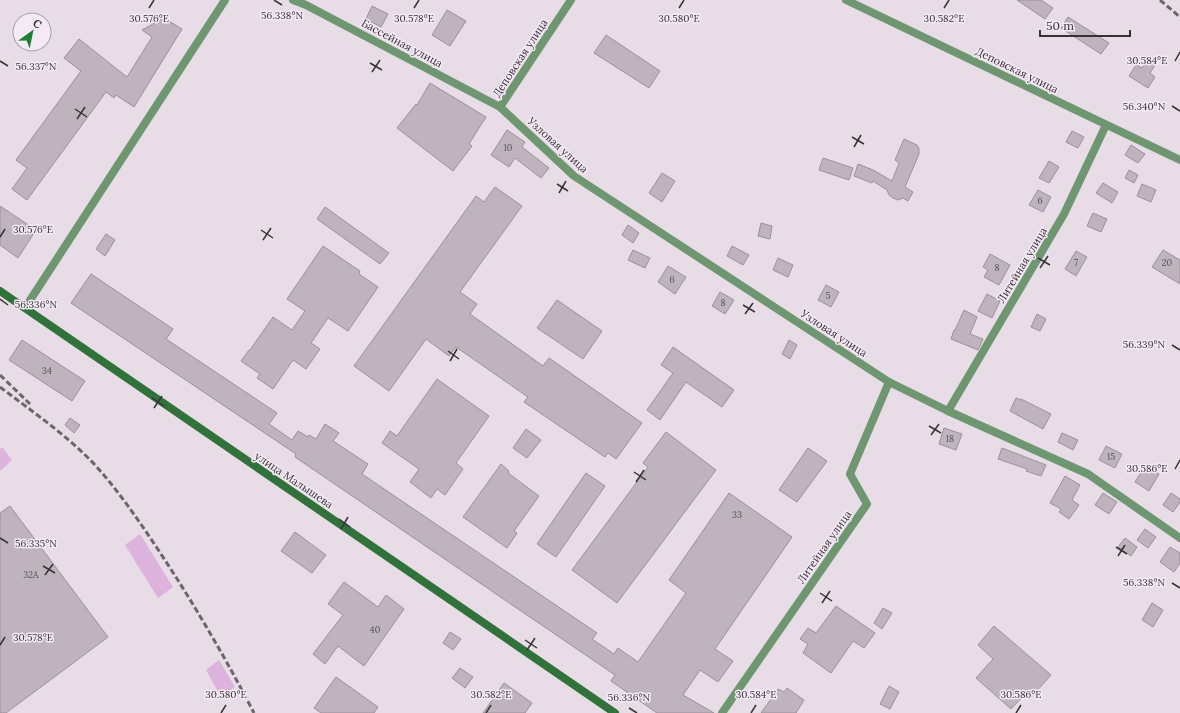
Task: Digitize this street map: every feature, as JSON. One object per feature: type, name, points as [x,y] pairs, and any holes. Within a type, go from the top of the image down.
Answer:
[{"type":"street","points":[[25,308],[225,0]]},
{"type":"street","name":"Бассейная улица","points":[[293,0],[306,5],[500,107]]},
{"type":"street","name":"Деповская улица","points":[[500,107],[571,0]]},
{"type":"street","name":"Деповская улица","points":[[846,0],[1180,160]]},
{"type":"street","name":"Узловая улица","points":[[500,107],[574,176],[889,382],[948,411],[1088,474],[1180,538]]},
{"type":"street","name":"Литейная улица","points":[[948,411],[1064,214],[1106,125]]},
{"type":"street","name":"улица Малышева","points":[[0,291],[615,713]]},
{"type":"street","name":"Литейная улица","points":[[722,713],[867,504],[850,474],[889,382]]},
{"type":"shaded area","points":[[2,447],[12,460],[0,471],[0,449]]},
{"type":"shaded area","points":[[140,534],[173,587],[158,598],[125,545]]},
{"type":"shaded area","points":[[219,660],[235,687],[221,697],[206,670]]},
{"type":"building","points":[[1017,0],[1041,0],[1053,8],[1045,19]]},
{"type":"building","points":[[372,6],[388,14],[381,27],[366,19]]},
{"type":"building","points":[[447,10],[466,21],[450,46],[432,35]]},
{"type":"building","points":[[1068,17],[1109,43],[1101,54],[1061,28]]},
{"type":"building","points":[[164,18],[182,29],[134,107],[116,95],[114,98],[106,92],[27,200],[12,189],[27,168],[16,160],[81,71],[64,58],[79,39],[127,77],[152,37],[142,30]]},
{"type":"building","points":[[606,35],[660,71],[649,88],[594,53]]},
{"type":"building","points":[[1149,57],[1157,62],[1150,73],[1155,77],[1148,88],[1129,76],[1136,65],[1142,68]]},
{"type":"building","points":[[430,83],[486,117],[469,144],[472,146],[453,171],[397,128],[416,104],[417,105]]},
{"type":"building","points":[[507,130],[525,142],[522,147],[549,168],[541,178],[515,158],[509,167],[491,155]]},
{"type":"building","points":[[1072,131],[1084,137],[1078,148],[1066,142]]},
{"type":"building","points":[[904,139],[917,145],[919,149],[919,154],[905,187],[913,192],[908,201],[903,198],[898,200],[893,198],[889,195],[887,190],[873,181],[872,183],[854,176],[858,164],[873,170],[892,181],[899,163],[895,160]]},
{"type":"building","points":[[1131,145],[1145,154],[1138,163],[1125,155]]},
{"type":"building","points":[[823,158],[853,168],[849,180],[819,170]]},
{"type":"building","points":[[1049,161],[1059,167],[1049,183],[1039,178]]},
{"type":"building","points":[[1129,170],[1138,175],[1134,183],[1125,178]]},
{"type":"building","points":[[662,173],[675,181],[662,202],[649,193]]},
{"type":"building","points":[[1103,183],[1118,192],[1112,203],[1096,193]]},
{"type":"building","points":[[1142,184],[1156,190],[1151,202],[1137,196]]},
{"type":"building","points":[[495,187],[522,206],[460,292],[477,304],[470,314],[543,366],[549,358],[642,423],[616,459],[608,453],[605,457],[524,402],[528,397],[456,347],[449,356],[426,339],[389,391],[354,366],[476,196],[484,202]]},
{"type":"building","points":[[1038,190],[1051,197],[1043,212],[1029,205]]},
{"type":"building","points":[[0,206],[36,230],[18,258],[0,245]]},
{"type":"building","points":[[325,207],[389,253],[380,264],[317,219]]},
{"type":"building","points":[[1093,213],[1107,219],[1101,232],[1087,226]]},
{"type":"building","points":[[761,223],[772,226],[770,239],[758,236]]},
{"type":"building","points":[[628,225],[639,233],[633,243],[622,235]]},
{"type":"building","points":[[106,234],[115,240],[105,256],[96,249]]},
{"type":"building","points":[[323,246],[360,271],[359,274],[378,287],[348,331],[328,318],[311,343],[320,349],[306,369],[293,360],[273,389],[257,378],[260,374],[241,361],[273,317],[292,330],[305,311],[287,299]]},
{"type":"building","points":[[732,246],[749,255],[743,265],[727,256]]},
{"type":"building","points":[[633,250],[650,258],[645,268],[628,260]]},
{"type":"building","points":[[1163,250],[1180,260],[1180,284],[1152,267]]},
{"type":"building","points":[[1076,251],[1087,257],[1076,276],[1065,269]]},
{"type":"building","points":[[990,254],[1010,265],[999,285],[984,277],[988,270],[983,267]]},
{"type":"building","points":[[778,258],[793,265],[788,277],[773,270]]},
{"type":"building","points":[[668,266],[686,277],[675,294],[658,282]]},
{"type":"building","points":[[91,274],[173,329],[166,339],[277,413],[269,424],[292,440],[298,431],[308,437],[309,435],[316,439],[325,424],[339,433],[333,441],[368,464],[362,474],[597,633],[592,639],[614,654],[618,648],[638,662],[686,593],[669,580],[729,493],[792,537],[715,649],[733,661],[718,682],[700,670],[683,695],[714,713],[657,713],[611,681],[615,675],[295,457],[296,454],[71,303]]},
{"type":"building","points":[[826,285],[839,292],[831,307],[818,300]]},
{"type":"building","points":[[720,292],[734,300],[725,314],[712,306]]},
{"type":"building","points":[[987,294],[1000,301],[992,318],[978,311]]},
{"type":"building","points":[[557,300],[602,331],[583,359],[537,328]]},
{"type":"building","points":[[964,310],[977,317],[970,334],[983,339],[978,350],[951,339]]},
{"type":"building","points":[[1037,314],[1046,319],[1040,331],[1031,327]]},
{"type":"building","points":[[22,340],[85,381],[72,401],[9,360]]},
{"type":"building","points":[[789,340],[797,345],[790,359],[782,354]]},
{"type":"building","points":[[673,347],[734,390],[722,407],[686,382],[660,420],[647,410],[673,373],[661,365]]},
{"type":"building","points":[[437,379],[489,416],[456,463],[463,469],[445,495],[437,489],[431,498],[410,482],[419,469],[382,443],[390,431],[397,436]]},
{"type":"building","points":[[1016,398],[1051,414],[1043,429],[1010,411]]},
{"type":"building","points":[[70,418],[80,425],[74,433],[65,425]]},
{"type":"building","points":[[944,428],[962,434],[956,450],[939,444]]},
{"type":"building","points":[[526,429],[541,440],[527,458],[513,448]]},
{"type":"building","points":[[666,432],[716,470],[617,603],[572,570],[648,467],[643,463]]},
{"type":"building","points":[[1062,433],[1078,440],[1073,450],[1058,442]]},
{"type":"building","points":[[1106,446],[1122,454],[1115,468],[1099,460]]},
{"type":"building","points":[[808,448],[827,461],[797,502],[779,490]]},
{"type":"building","points":[[1002,448],[1046,465],[1041,476],[1026,471],[1027,469],[998,459]]},
{"type":"building","points":[[501,464],[509,471],[508,473],[539,496],[514,531],[517,533],[507,548],[463,517]]},
{"type":"building","points":[[1145,466],[1159,474],[1149,491],[1135,482]]},
{"type":"building","points":[[586,473],[605,486],[556,557],[537,544]]},
{"type":"building","points":[[1065,476],[1080,485],[1072,500],[1079,505],[1069,519],[1059,512],[1061,509],[1050,503]]},
{"type":"building","points":[[1103,493],[1117,502],[1109,514],[1095,505]]},
{"type":"building","points":[[1171,493],[1180,499],[1180,502],[1173,512],[1163,505]]},
{"type":"building","points":[[10,506],[108,637],[6,713],[0,713],[0,513]]},
{"type":"building","points":[[1145,529],[1156,537],[1148,548],[1137,540]]},
{"type":"building","points":[[295,532],[326,555],[312,573],[281,551]]},
{"type":"building","points":[[1125,538],[1137,547],[1131,556],[1118,547]]},
{"type":"building","points":[[1170,547],[1180,553],[1180,563],[1174,572],[1160,562]]},
{"type":"building","points":[[344,582],[378,607],[386,595],[404,609],[364,666],[338,646],[325,664],[313,654],[343,615],[328,604]]},
{"type":"building","points":[[1152,603],[1163,610],[1153,627],[1142,620]]},
{"type":"building","points":[[836,606],[875,633],[864,648],[853,641],[831,673],[803,653],[808,644],[800,639],[808,628],[816,633]]},
{"type":"building","points":[[883,608],[892,613],[882,629],[874,623]]},
{"type":"building","points":[[994,626],[1051,675],[1034,694],[1029,690],[1011,709],[976,678],[993,659],[978,645]]},
{"type":"building","points":[[450,632],[461,639],[453,650],[443,643]]},
{"type":"building","points":[[460,668],[473,677],[465,688],[452,678]]},
{"type":"building","points":[[336,677],[378,707],[374,713],[321,713],[314,708]]},
{"type":"building","points":[[504,683],[532,703],[525,713],[483,713]]},
{"type":"building","points":[[889,686],[899,692],[890,709],[880,704]]},
{"type":"building","points":[[787,688],[804,700],[796,713],[761,713],[778,689],[784,692]]},
{"type":"railway","points":[[1160,0],[1180,17]]},
{"type":"railway","points":[[0,375],[30,404]]},
{"type":"railway","points":[[0,387],[74,445],[96,466],[113,486],[129,507],[185,591],[254,713]]}]
